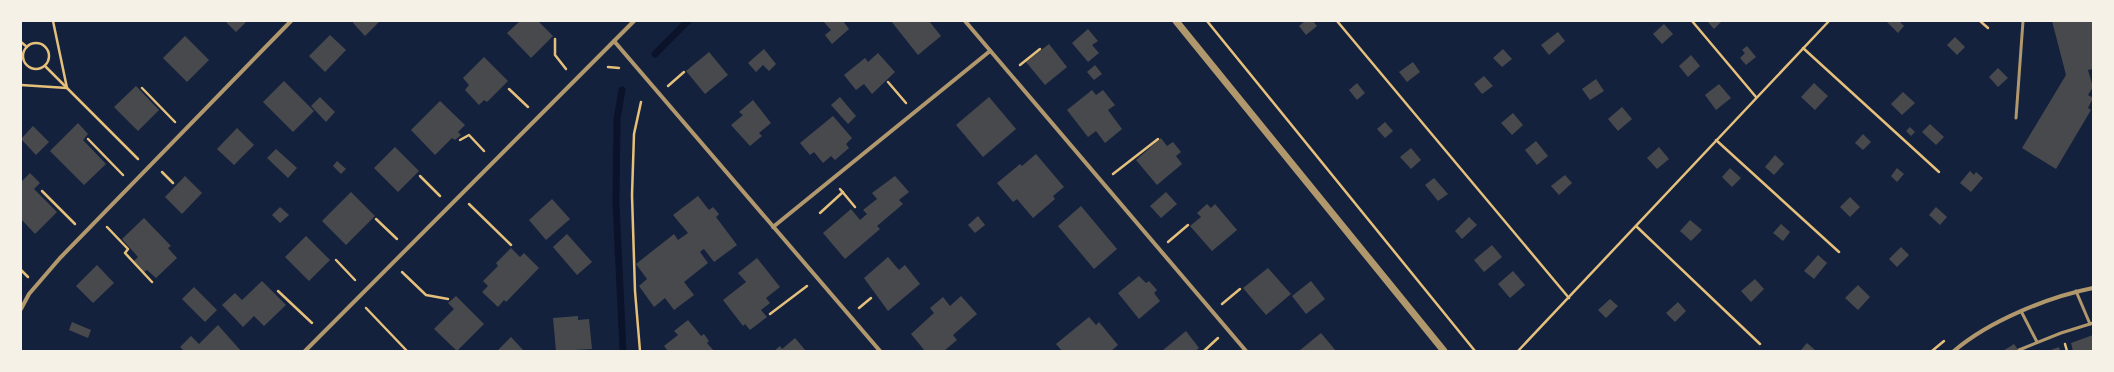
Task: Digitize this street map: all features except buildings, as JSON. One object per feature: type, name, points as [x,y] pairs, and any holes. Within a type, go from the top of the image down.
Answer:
[{"type":"street","points":[[21,308],[29,294],[57,262],[292,21]]},
{"type":"street","points":[[305,351],[634,21]]},
{"type":"street","points":[[965,21],[1246,351]]},
{"type":"street","points":[[1176,21],[1444,351]]},
{"type":"street","points":[[614,42],[880,351]]},
{"type":"street","points":[[773,227],[990,51]]},
{"type":"street","points":[[1954,351],[1998,322],[2021,311],[2076,291],[2093,288]]},
{"type":"lane","points":[[2016,118],[2023,21]]},
{"type":"lane","points":[[2019,350],[2037,342],[2091,324],[2076,291]]},
{"type":"lane","points":[[2021,311],[2037,342]]},
{"type":"path","points":[[54,21],[67,88]]},
{"type":"path","points":[[1207,21],[1475,351]]},
{"type":"path","points":[[1337,21],[1569,298]]},
{"type":"path","points":[[1692,21],[1756,98]]},
{"type":"path","points":[[1518,351],[1829,21]]},
{"type":"path","points":[[1980,21],[1988,28]]},
{"type":"path","points":[[555,39],[554,55],[566,69]]},
{"type":"path","points":[[21,42],[27,47]]},
{"type":"path","points":[[35,43],[46,47],[50,58],[45,66],[38,70],[27,66],[23,55],[27,47],[35,43]]},
{"type":"path","points":[[1803,48],[1939,172]]},
{"type":"path","points":[[1009,74],[1040,49]]},
{"type":"path","points":[[45,66],[147,168]]},
{"type":"path","points":[[603,72],[611,66],[620,68]]},
{"type":"path","points":[[659,93],[684,72]]},
{"type":"path","points":[[888,82],[914,114]]},
{"type":"path","points":[[21,85],[67,88]]},
{"type":"path","points":[[142,88],[176,122]]},
{"type":"path","points":[[509,88],[528,107]]},
{"type":"path","points":[[640,351],[635,291],[632,195],[634,134],[641,102]]},
{"type":"path","points":[[460,140],[469,135],[484,151]]},
{"type":"path","points":[[88,139],[123,175]]},
{"type":"path","points":[[1102,182],[1158,139]]},
{"type":"path","points":[[1716,140],[1839,252]]},
{"type":"path","points":[[420,176],[440,196]]},
{"type":"path","points":[[832,180],[855,207]]},
{"type":"path","points":[[42,191],[75,224]]},
{"type":"path","points":[[820,213],[843,192]]},
{"type":"path","points":[[460,195],[511,245]]},
{"type":"path","points":[[99,218],[128,249],[125,253],[152,282]]},
{"type":"path","points":[[376,219],[397,240]]},
{"type":"path","points":[[1159,250],[1188,225]]},
{"type":"path","points":[[1636,226],[1760,344]]},
{"type":"path","points":[[336,260],[355,280]]},
{"type":"path","points":[[392,263],[426,294],[448,299]]},
{"type":"path","points":[[21,270],[29,278]]},
{"type":"path","points":[[770,314],[807,286]]},
{"type":"path","points":[[1213,312],[1240,289]]},
{"type":"path","points":[[278,291],[312,324]]},
{"type":"path","points":[[357,298],[407,351]]},
{"type":"path","points":[[1204,351],[1221,336]]},
{"type":"path","points":[[2066,347],[2067,351]]},
{"type":"waterway","points":[[655,54],[688,21]]},
{"type":"waterway","points":[[622,90],[617,119],[616,204],[623,351]]}]
